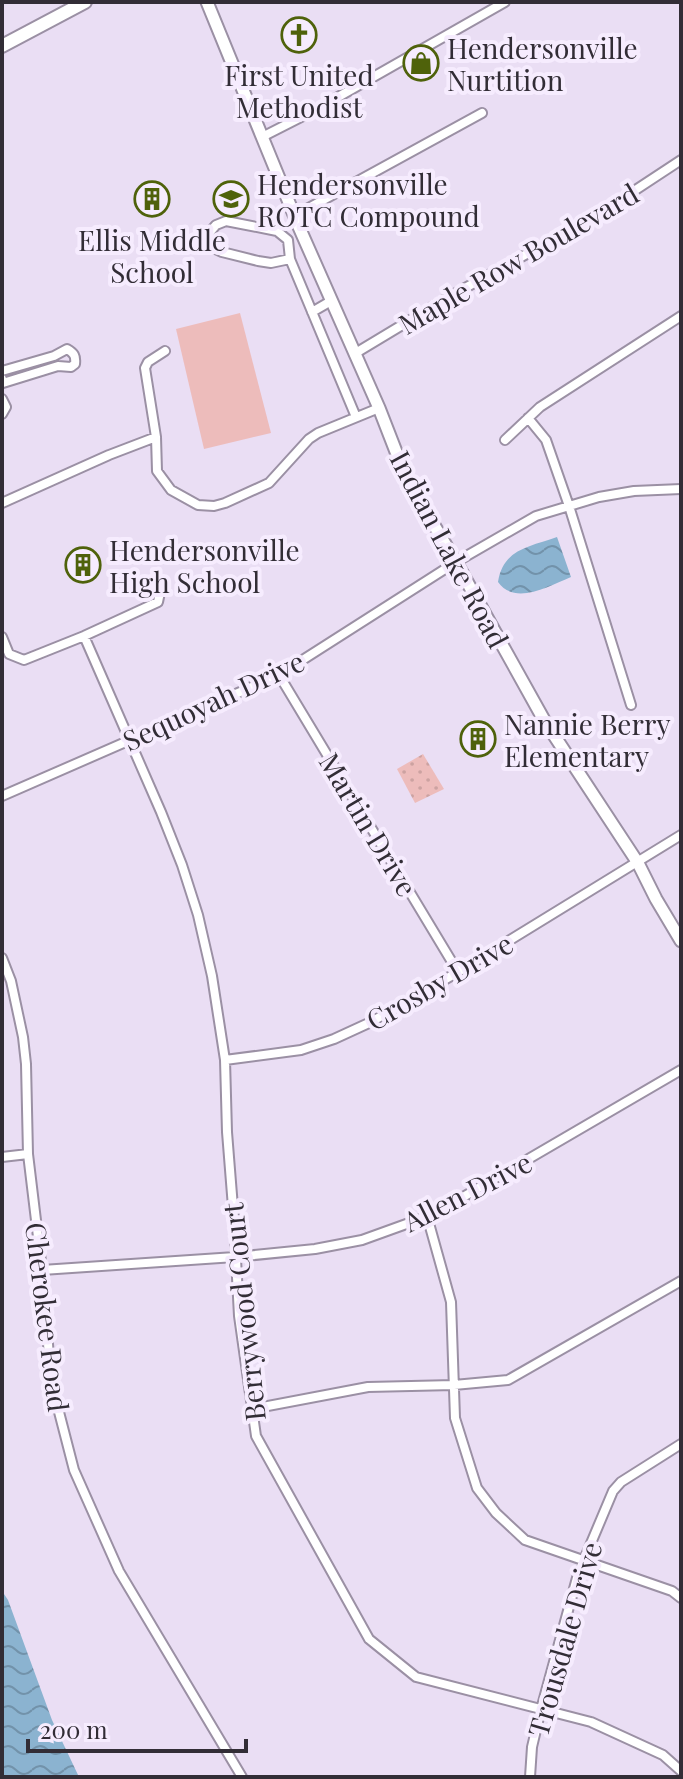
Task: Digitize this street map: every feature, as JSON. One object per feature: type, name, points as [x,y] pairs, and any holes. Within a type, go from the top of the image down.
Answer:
[{"type":"main road","points":[[2,46],[85,2]]},
{"type":"street","name":"Indian Lake Road","points":[[207,2],[407,480],[544,720],[638,863],[681,941]]},
{"type":"street","points":[[262,137],[505,2]]},
{"type":"street","points":[[294,216],[482,113]]},
{"type":"street","name":"Maple Row Boulevard","points":[[354,354],[447,298],[594,217],[681,160]]},
{"type":"street","points":[[290,259],[271,263],[222,252],[211,247],[209,233],[216,225],[226,221],[277,231],[288,240],[290,259],[356,417]]},
{"type":"street","points":[[312,312],[331,301]]},
{"type":"street","points":[[505,440],[540,407],[681,316]]},
{"type":"street","points":[[2,371],[54,356],[67,349],[76,357],[71,367],[58,366],[2,382],[2,399],[6,407],[2,414]]},
{"type":"street","points":[[165,351],[148,362],[145,368],[156,437],[157,471],[171,490],[198,505],[225,503],[269,483],[309,439],[379,408]]},
{"type":"street","points":[[528,418],[546,440],[631,705]]},
{"type":"street","points":[[2,503],[156,437]]},
{"type":"street","name":"Sequoyah Drive","points":[[2,796],[279,675],[456,562],[536,516],[599,497],[634,491],[681,489]]},
{"type":"street","points":[[2,637],[9,654],[24,660],[158,602],[162,583]]},
{"type":"street","name":"Berrywood Court","points":[[84,636],[161,812],[197,910],[212,976],[225,1060],[239,1316],[256,1436],[369,1639],[416,1677],[591,1722],[663,1755],[681,1771]]},
{"type":"street","name":"Martin Drive","points":[[279,675],[458,972]]},
{"type":"street","name":"Crosby Drive","points":[[225,1060],[301,1050],[371,1022],[681,835]]},
{"type":"street","name":"Cherokee Road","points":[[2,958],[11,981],[23,1037],[28,1154],[51,1381],[74,1470],[119,1571],[242,1777]]},
{"type":"street","name":"Allen Drive","points":[[42,1270],[235,1257],[315,1249],[362,1240],[427,1216],[505,1174],[681,1070]]},
{"type":"street","points":[[2,1157],[28,1154]]},
{"type":"street","points":[[427,1216],[451,1302],[455,1418],[477,1488],[496,1513],[525,1540],[672,1591],[681,1598]]},
{"type":"street","points":[[252,1409],[368,1387],[508,1380],[681,1281]]},
{"type":"street","name":"Trousdale Drive","points":[[530,1777],[532,1747],[578,1574],[613,1491],[621,1482],[681,1444]]},
{"type":"shaded area","points":[[240,313],[271,433],[204,449],[176,329]]},
{"type":"shaded area","points":[[423,754],[444,789],[415,803],[397,769]]},
{"type":"water","points":[[557,537],[571,577],[543,589],[523,593],[513,593],[498,582],[505,562],[511,556]]},
{"type":"water","points":[[2,1591],[52,1720],[79,1777],[2,1777]]},
{"type":"place","name":"First United Methodist","points":[[299,35]]},
{"type":"place","name":"Hendersonville Nurtition","points":[[421,63]]},
{"type":"place","name":"Ellis Middle School","points":[[152,199]]},
{"type":"place","name":"Hendersonville ROTC Compound","points":[[231,199]]},
{"type":"place","name":"Hendersonville High School","points":[[83,565]]},
{"type":"place","name":"Nannie Berry Elementary","points":[[478,739]]}]
